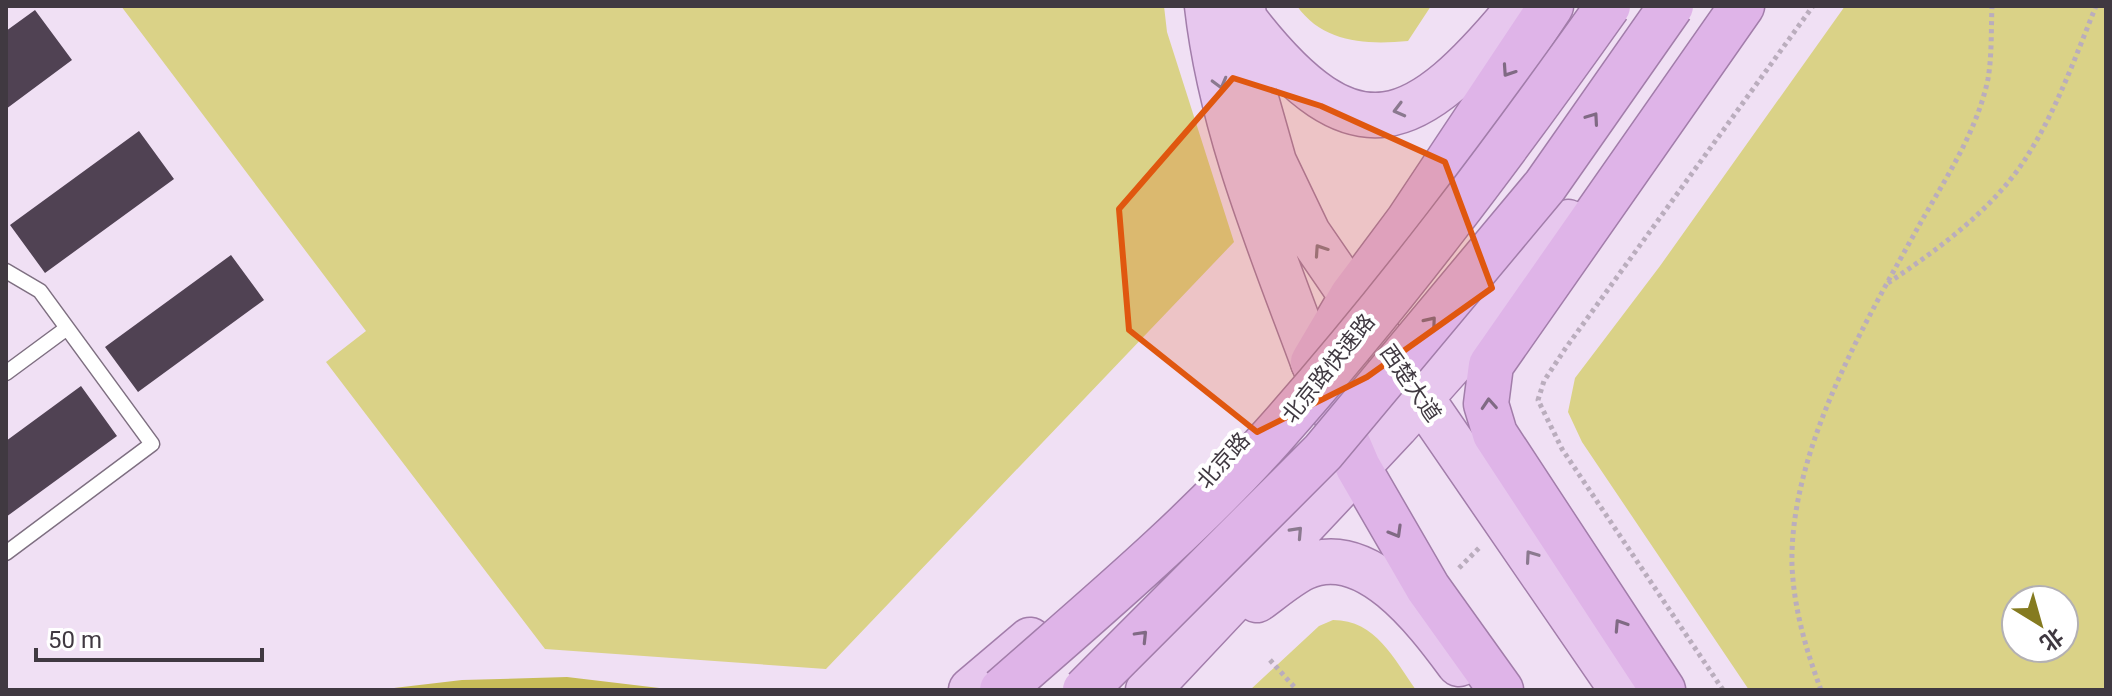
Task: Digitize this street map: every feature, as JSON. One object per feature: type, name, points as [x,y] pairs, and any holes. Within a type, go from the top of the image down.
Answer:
[{"type":"highway","points":[[1501,690],[1432,594],[1358,467],[1313,362],[1356,303],[1551,6]]},
{"type":"highway","name":"北京路快速路","points":[[1002,690],[1150,559],[1271,437],[1496,164],[1608,6]]},
{"type":"highway","points":[[1085,690],[1323,452],[1545,186],[1671,6]]},
{"type":"highway","points":[[1621,155],[1733,6]]},
{"type":"highway","points":[[1663,690],[1520,506],[1486,404],[1491,365],[1742,6]]},
{"type":"main road","points":[[1313,362],[1251,196],[1213,57],[1232,11],[1306,89],[1335,107],[1371,117],[1411,108],[1449,85],[1520,6]]},
{"type":"main road","points":[[1356,303],[1517,114],[1585,6]]},
{"type":"main road","points":[[1148,690],[1190,649],[1493,317],[1621,155],[1726,6]]},
{"type":"main road","name":"西楚大道","points":[[1232,11],[1274,162],[1308,233],[1422,397],[1520,506],[1622,690]]},
{"type":"main road","name":"北京路","points":[[971,690],[1174,515],[1313,362]]},
{"type":"main road","points":[[1190,649],[1305,567],[1342,561],[1384,580],[1430,625],[1478,690]]},
{"type":"lane","points":[[6,271],[40,291],[152,444],[6,553]]},
{"type":"lane","points":[[6,373],[67,328]]},
{"type":"path","points":[[1723,690],[1567,457],[1545,420],[1538,400],[1544,381],[1813,6]]},
{"type":"path","points":[[1821,690],[1802,640],[1792,565],[1803,475],[1833,390],[1886,284],[1965,147],[1988,79],[1992,6]]},
{"type":"path","points":[[1886,284],[1966,226],[2023,162],[2071,68],[2096,6]]},
{"type":"path","points":[[1432,594],[1567,457]]},
{"type":"path","points":[[1270,660],[1297,690]]},
{"type":"highlighted area","points":[[1233,78],[1321,106],[1445,162],[1492,288],[1367,377],[1257,432],[1129,330],[1119,209]]},
{"type":"shaded area","points":[[121,6],[1164,6],[1167,32],[1234,242],[826,669],[545,649],[326,362],[366,331]]},
{"type":"shaded area","points":[[1297,6],[1431,6],[1408,41],[1377,42],[1347,39],[1333,34],[1320,28]]},
{"type":"shaded area","points":[[1845,6],[2106,6],[2106,690],[1749,690],[1582,442],[1568,412],[1575,378],[1660,266]]},
{"type":"shaded area","points":[[1333,620],[1348,622],[1372,634],[1391,654],[1416,690],[1250,690],[1319,626]]},
{"type":"shaded area","points":[[567,677],[676,690],[377,690],[462,680]]},
{"type":"building","points":[[35,10],[72,60],[6,109],[6,31]]},
{"type":"building","points":[[139,131],[174,179],[45,273],[10,225]]},
{"type":"building","points":[[231,255],[264,300],[138,392],[105,347]]},
{"type":"building","points":[[81,386],[117,436],[6,517],[6,441]]}]
